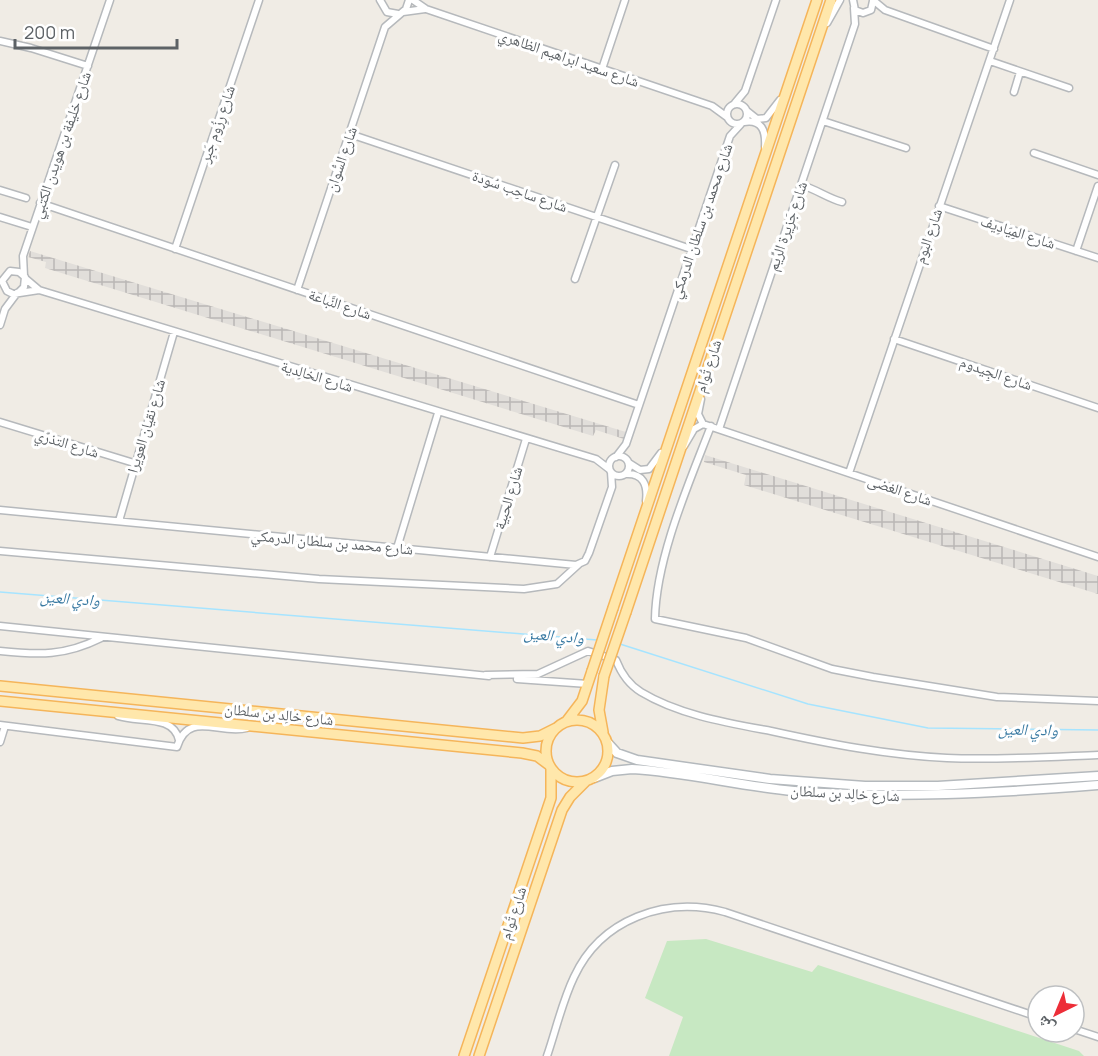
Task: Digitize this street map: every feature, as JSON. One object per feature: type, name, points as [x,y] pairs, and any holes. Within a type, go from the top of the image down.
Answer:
[{"type":"main road","name":"شارع تُوام","points":[[565,722],[582,701],[588,684],[817,0]]},
{"type":"main road","name":"شارع تُوام","points":[[605,738],[599,711],[604,676],[831,0]]},
{"type":"main road","name":"شارع خالِد بن سلطان","points":[[0,686],[523,738],[540,736],[556,728]]},
{"type":"main road","name":"شارع خالِد بن سلطان","points":[[0,701],[522,753],[537,756],[550,766]]},
{"type":"main road","points":[[582,720],[591,723],[605,738],[609,750],[605,766],[590,779],[563,778],[550,766],[546,746],[556,728],[565,722],[582,720]]},
{"type":"main road","name":"شارع تُوام","points":[[464,1056],[551,798],[550,766]]},
{"type":"main road","name":"شارع تُوام","points":[[479,1056],[562,810],[570,797],[590,779]]},
{"type":"street","name":"شارع خليفة بن هويدن الكتبي","points":[[25,278],[23,256],[110,0]]},
{"type":"street","name":"شارع رِزُوم جَبِر","points":[[175,249],[259,0]]},
{"type":"street","name":"شارع سعيد ابراهيم الظاهري","points":[[411,0],[426,9],[712,106],[735,124],[742,123]]},
{"type":"street","name":"شارع السُّوان","points":[[297,290],[385,27],[411,0]]},
{"type":"street","points":[[602,69],[625,0]]},
{"type":"street","points":[[764,157],[766,136],[763,129],[754,122],[742,123],[746,110],[745,91],[776,0]]},
{"type":"street","points":[[820,33],[840,0]]},
{"type":"street","points":[[873,0],[885,10],[994,49]]},
{"type":"street","name":"شارع جَزِيرة الرِّيم","points":[[855,24],[873,7],[873,0]]},
{"type":"street","name":"شارع البوم","points":[[849,473],[1010,0]]},
{"type":"street","points":[[380,3],[390,13],[400,13]]},
{"type":"street","name":"شارع السُّوان","points":[[380,3],[385,27]]},
{"type":"street","points":[[852,3],[866,13],[885,10]]},
{"type":"street","name":"شارع جَزِيرة الرِّيم","points":[[719,429],[855,24],[852,3]]},
{"type":"street","name":"شارع سعيد ابراهيم الظاهري","points":[[400,13],[426,9]]},
{"type":"street","points":[[0,41],[88,66]]},
{"type":"street","points":[[990,61],[1069,88]]},
{"type":"street","points":[[1014,92],[1020,72]]},
{"type":"street","points":[[733,104],[758,119],[770,116],[788,86]]},
{"type":"street","points":[[727,118],[733,104],[745,91]]},
{"type":"street","name":"شارع سعيد ابراهيم الظاهري","points":[[712,106],[733,104]]},
{"type":"street","name":"شارع محمد بن سلطان الدرمكي","points":[[727,118],[730,136]]},
{"type":"street","points":[[823,121],[906,148]]},
{"type":"street","name":"شارع محمد بن سلطان الدرمكي","points":[[610,471],[614,457],[626,444],[730,136],[742,123]]},
{"type":"street","name":"شارع ساحِب سُودة","points":[[350,134],[691,249]]},
{"type":"street","points":[[1034,153],[1098,175]]},
{"type":"street","points":[[575,279],[615,165]]},
{"type":"street","points":[[801,185],[821,190],[827,197],[842,202]]},
{"type":"street","points":[[1076,251],[1098,186]]},
{"type":"street","points":[[0,190],[26,198]]},
{"type":"street","name":"شارع النَّباعة","points":[[40,203],[639,405]]},
{"type":"street","name":"شارع المِيَادِيف","points":[[939,206],[1098,258]]},
{"type":"street","points":[[0,216],[32,227]]},
{"type":"street","name":"شارع خليفة بن هويدن الكتبي","points":[[5,273],[23,256]]},
{"type":"street","points":[[0,325],[6,309],[24,287],[25,278],[20,272],[5,273],[2,282],[6,309]]},
{"type":"street","name":"شارع الخالِدية","points":[[25,278],[39,290],[526,440],[596,459],[614,457]]},
{"type":"street","points":[[3,287],[10,293],[18,293]]},
{"type":"street","name":"شارع الخالِدية","points":[[18,293],[39,290]]},
{"type":"street","name":"شارع نقيان العويرا","points":[[118,521],[174,332]]},
{"type":"street","name":"شارع الجِيدوم","points":[[894,339],[1098,408]]},
{"type":"street","points":[[680,452],[694,429],[703,424],[698,414],[701,389]]},
{"type":"street","points":[[397,548],[438,413]]},
{"type":"street","name":"شارع التذرّي","points":[[0,422],[134,463]]},
{"type":"street","name":"شارع الغضى","points":[[703,424],[1098,557]]},
{"type":"street","points":[[711,426],[664,558],[655,602],[655,619],[746,638],[832,669],[873,677],[997,697],[1098,701]]},
{"type":"street","points":[[614,457],[621,456],[640,470],[649,469],[669,439]]},
{"type":"street","name":"شارع الحبية","points":[[490,556],[526,440]]},
{"type":"street","name":"شارع محمد بن سلطان الدرمكي","points":[[626,444],[628,462]]},
{"type":"street","name":"شارع الخالِدية","points":[[596,459],[610,471],[623,475]]},
{"type":"street","points":[[0,551],[320,579],[524,589],[557,584],[587,558],[612,487],[623,475],[628,462]]},
{"type":"street","points":[[610,471],[612,487]]},
{"type":"street","points":[[623,475],[637,476],[646,484],[645,513]]},
{"type":"street","name":"شارع محمد بن سلطان الدرمكي","points":[[0,510],[579,564]]},
{"type":"street","points":[[0,626],[588,684]]},
{"type":"street","points":[[0,651],[52,655],[87,645],[103,637]]},
{"type":"street","points":[[486,675],[538,674],[588,651],[616,660],[626,680],[640,691],[659,700],[705,717],[829,744],[897,755],[950,758],[1098,755]]},
{"type":"street","points":[[109,712],[127,719],[168,724],[177,730],[179,740]]},
{"type":"street","points":[[0,742],[2,725],[177,747],[184,731],[193,726],[234,730],[251,726]]},
{"type":"street","name":"شارع خالِد بن سلطان","points":[[605,738],[617,753],[637,760],[816,783],[938,786],[1098,776]]},
{"type":"street","name":"شارع خالِد بن سلطان","points":[[590,779],[621,769],[640,770],[770,789],[865,795],[946,795],[1098,785]]},
{"type":"street","points":[[547,1056],[573,979],[596,944],[630,919],[677,906],[698,906],[725,912],[1026,1013]]},
{"type":"shaded area","points":[[30,251],[626,432],[624,439],[596,430],[593,436],[45,268],[46,262],[28,257]]},
{"type":"shaded area","points":[[705,455],[1098,576],[1098,594],[744,485],[746,475],[704,462]]},
{"type":"green space","points":[[706,939],[812,972],[818,965],[1026,1034],[1026,1044],[1058,1044],[1079,1051],[1084,1056],[669,1056],[683,1017],[645,998],[667,941]]},
{"type":"waterway","name":"وادي العين","points":[[0,592],[597,640]]},
{"type":"waterway","name":"وادي العين","points":[[620,644],[808,704],[928,728],[1098,730]]}]
